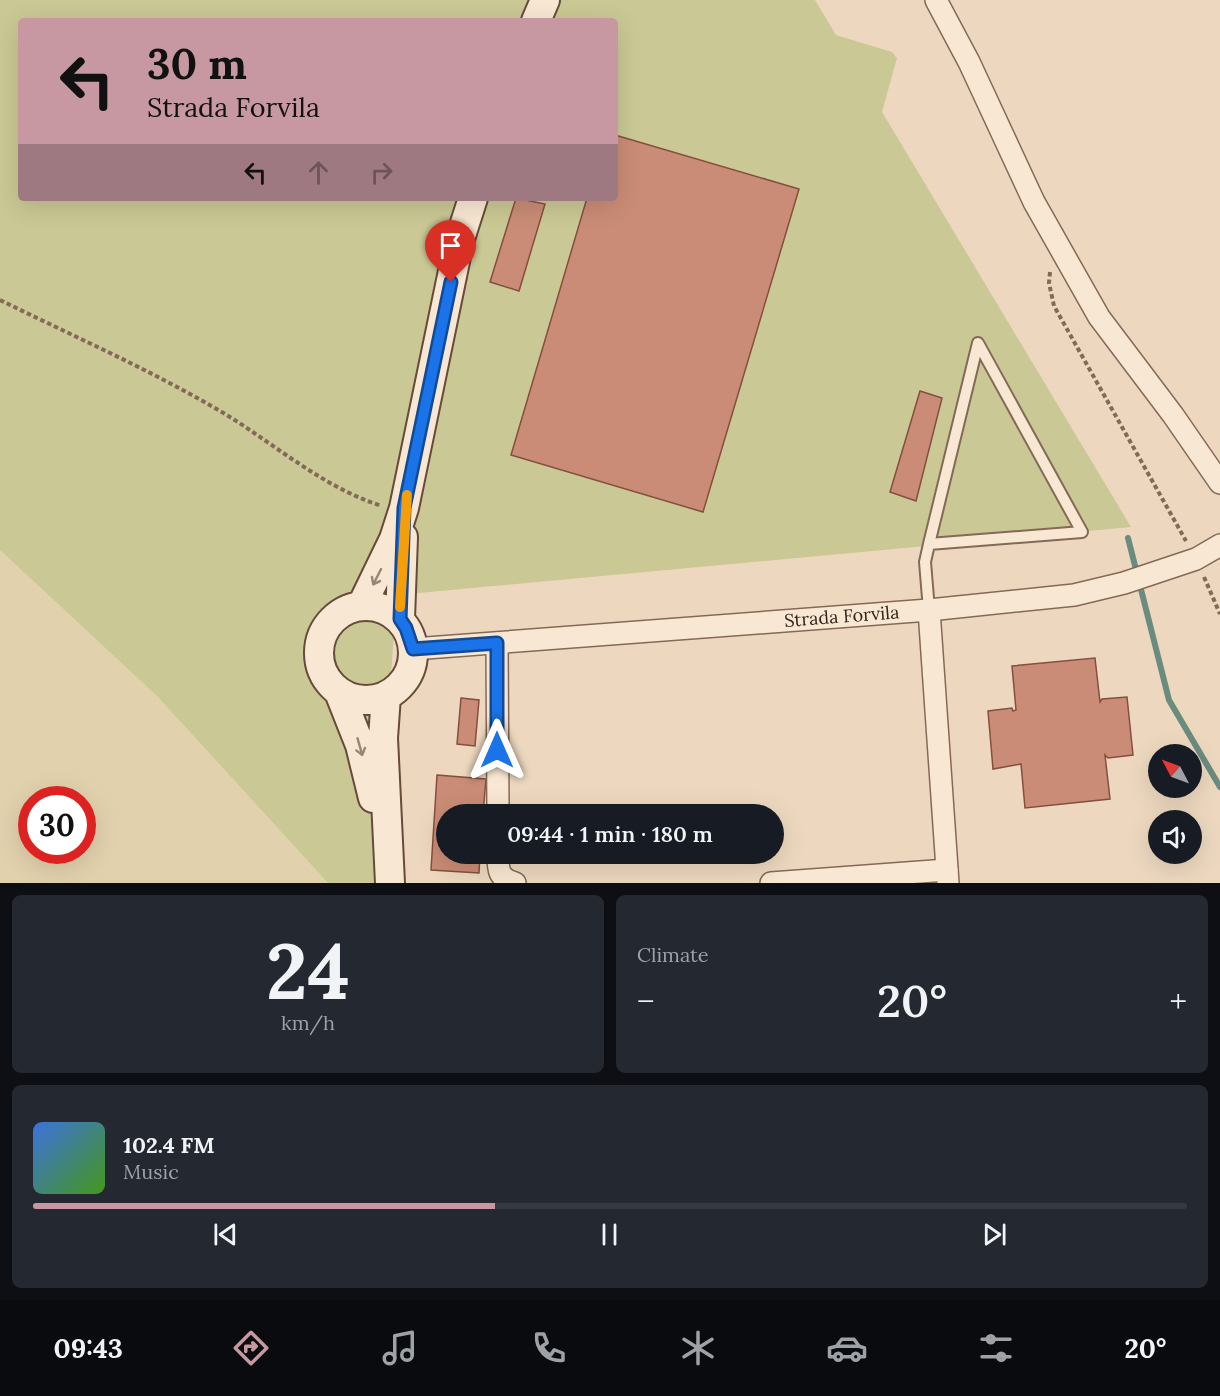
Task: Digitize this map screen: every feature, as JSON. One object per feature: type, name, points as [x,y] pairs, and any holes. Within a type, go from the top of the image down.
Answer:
[{"type":"main road","points":[[537,18],[545,0]]},
{"type":"main road","points":[[362,605],[394,539],[404,508],[459,242],[472,201]]},
{"type":"main road","points":[[400,619],[404,508]]},
{"type":"main road","points":[[339,693],[362,700],[386,696],[404,681],[413,660],[413,649],[406,628],[400,619],[382,608],[362,605],[345,610],[330,621],[319,642],[320,666],[325,677],[339,693],[360,745],[389,869]]},
{"type":"main road","points":[[386,696],[383,738],[389,869]]},
{"type":"street","points":[[936,0],[969,62],[1034,202],[1099,317],[1173,415],[1220,483]]},
{"type":"street","name":"Strada Forvila","points":[[413,649],[930,610],[1074,595],[1124,584],[1196,559],[1220,545]]},
{"type":"street","points":[[771,883],[948,876],[930,610]]},
{"type":"street","points":[[497,643],[498,804]]},
{"type":"street","points":[[498,864],[498,872],[504,879],[515,883]]},
{"type":"lane","points":[[929,544],[1082,532],[978,343],[972,366],[929,544],[925,562],[930,610]]},
{"type":"path","points":[[1052,232],[1049,283],[1054,306],[1196,559],[1220,614]]},
{"type":"path","points":[[0,300],[142,369],[225,414],[302,465],[361,499],[382,506],[404,508]]},
{"type":"shaded area","points":[[0,0],[815,0],[836,35],[892,52],[897,58],[882,112],[1131,527],[397,595],[375,883],[328,883],[158,697],[0,550]]},
{"type":"shaded area","points":[[0,550],[158,697],[328,883],[0,883]]},
{"type":"building","points":[[618,136],[799,189],[703,512],[511,455],[586,201],[618,201]]},
{"type":"building","points":[[515,201],[545,204],[519,291],[490,282]]},
{"type":"building","points":[[920,391],[942,398],[916,501],[890,492]]},
{"type":"building","points":[[1095,658],[1100,702],[1102,699],[1127,697],[1133,755],[1108,758],[1105,755],[1110,799],[1025,808],[1021,764],[993,769],[988,711],[1012,708],[1013,711],[1016,710],[1012,666]]},
{"type":"building","points":[[461,698],[479,700],[475,746],[457,744]]},
{"type":"building","points":[[437,775],[486,779],[484,804],[436,804],[436,864],[479,864],[479,873],[431,870]]},
{"type":"waterway","points":[[1128,538],[1169,700],[1220,787]]},
{"type":"slow traffic","points":[[400,607],[404,508],[407,495]]},
{"type":"route","points":[[451,282],[404,508],[400,619],[411,638],[413,649],[497,643],[497,750]]}]
